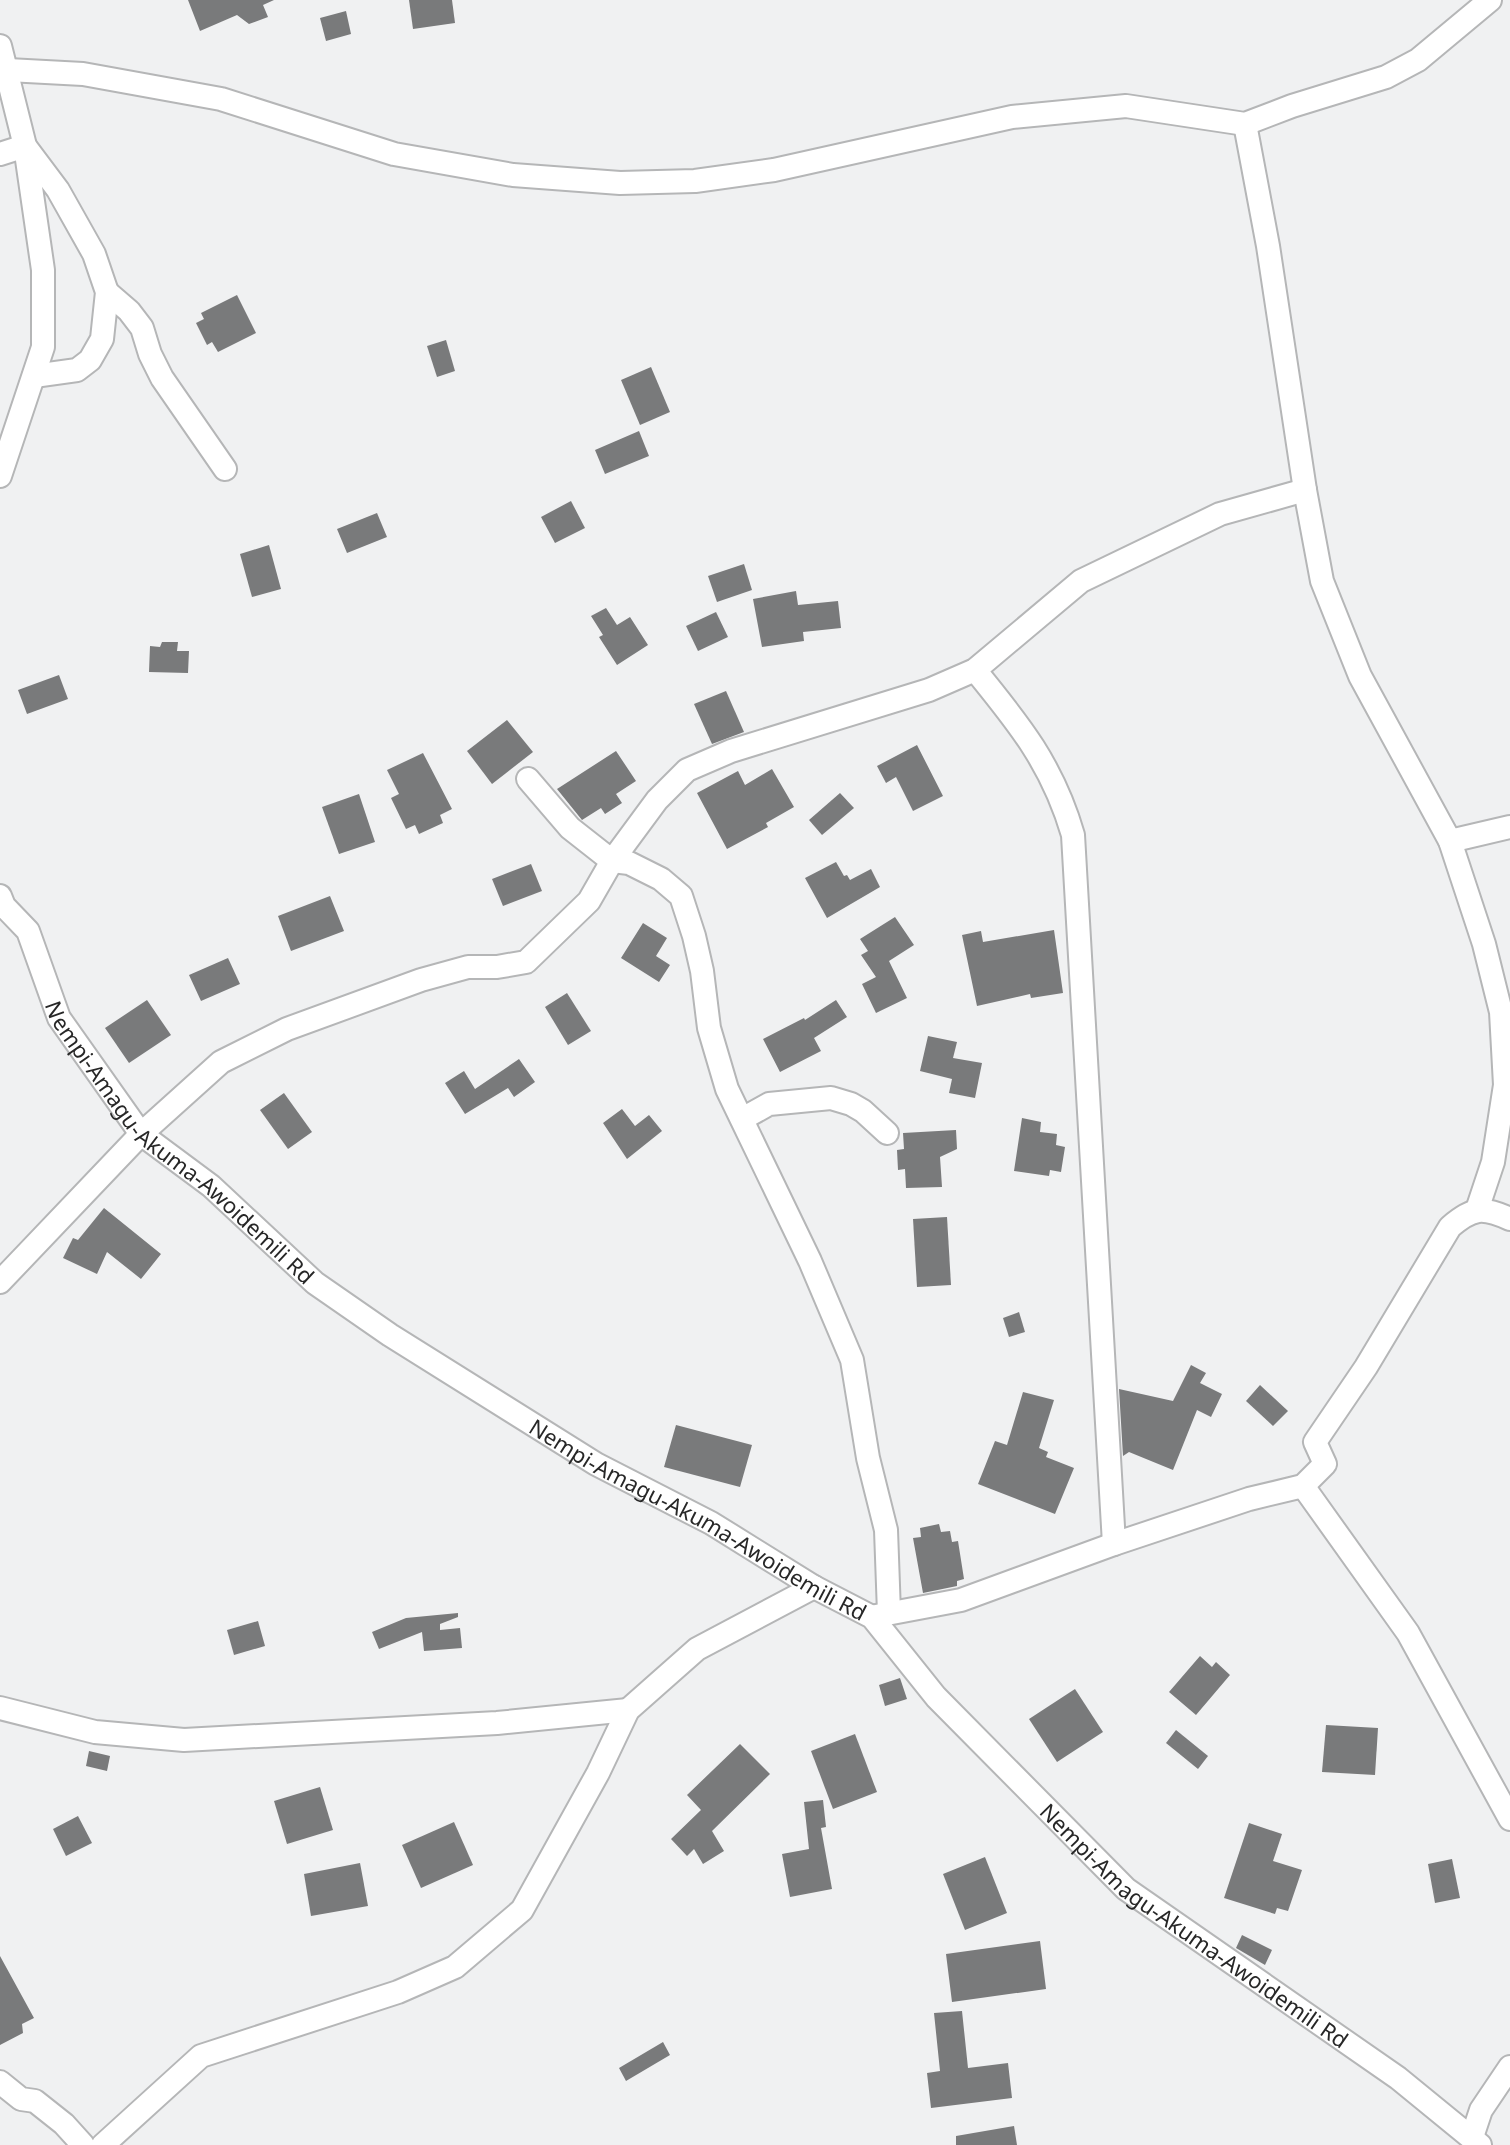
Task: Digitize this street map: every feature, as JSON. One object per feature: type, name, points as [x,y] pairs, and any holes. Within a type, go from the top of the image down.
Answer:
[{"type":"street","points":[[8,70],[83,74],[221,99],[394,154],[513,175],[620,183],[695,181],[774,170],[1012,117],[1126,106],[1245,124],[1386,77],[1418,60],[1490,0]]},
{"type":"street","points":[[0,46],[25,146],[43,270],[43,347],[0,476]]},
{"type":"street","points":[[1245,124],[1268,246],[1322,581],[1360,676],[1450,841],[1484,944],[1501,1012],[1505,1085],[1493,1162],[1477,1210]]},
{"type":"street","points":[[0,154],[25,146]]},
{"type":"street","points":[[25,146],[58,190],[94,254],[107,292],[102,339],[90,360],[77,370],[34,376]]},
{"type":"street","points":[[107,292],[129,311],[142,328],[162,378],[225,469]]},
{"type":"street","points":[[0,1282],[141,1134],[221,1062],[287,1029],[421,980],[468,967],[497,967],[526,962],[589,901],[612,861],[657,800],[687,770],[731,751],[929,690],[975,670],[1081,581],[1220,514],[1305,490]]},
{"type":"street","points":[[975,670],[1041,757],[1062,796],[1073,835],[1114,1544]]},
{"type":"street","points":[[528,779],[570,828],[612,861],[629,863],[661,879],[681,896],[702,971],[709,1028],[727,1089],[810,1261],[852,1360],[868,1458],[886,1530],[880,1615],[961,1600],[1114,1544],[1249,1499],[1303,1486],[1325,1464],[1315,1442],[1366,1367],[1450,1227],[1477,1210],[1495,1212],[1510,1219]]},
{"type":"street","points":[[1450,841],[1510,827]]},
{"type":"street","name":"Nempi-Amagu-Akuma-Awoidemili Rd","points":[[1,903],[28,931],[59,1018],[141,1134],[211,1186],[315,1283],[390,1335],[596,1464],[711,1523],[814,1587],[880,1615],[936,1697],[1126,1889],[1398,2078],[1476,2141]]},
{"type":"street","points":[[742,1119],[769,1104],[831,1098],[863,1111],[887,1133]]},
{"type":"street","points":[[1303,1486],[1408,1633],[1510,1819]]},
{"type":"street","points":[[103,2145],[201,2056],[398,1992],[455,1967],[522,1910],[598,1773],[628,1710],[697,1649],[814,1587]]},
{"type":"street","points":[[0,1708],[95,1732],[184,1740],[497,1723],[628,1710]]},
{"type":"street","points":[[1476,2141],[1481,2110],[1510,2067]]},
{"type":"street","points":[[0,2082],[21,2099],[35,2101],[64,2124],[83,2145]]},
{"type":"building","points":[[188,0],[274,0],[263,5],[268,17],[249,24],[237,15],[200,31]]},
{"type":"building","points":[[409,0],[452,0],[455,23],[413,29]]},
{"type":"building","points":[[346,11],[351,34],[326,41],[320,18]]},
{"type":"building","points":[[237,295],[256,333],[218,352],[212,342],[207,345],[196,323],[204,319],[201,313]]},
{"type":"building","points":[[446,340],[455,371],[437,377],[427,346]]},
{"type":"building","points":[[651,367],[670,412],[640,425],[621,380]]},
{"type":"building","points":[[639,431],[649,456],[605,474],[595,450]]},
{"type":"building","points":[[571,501],[585,528],[555,543],[541,517]]},
{"type":"building","points":[[377,513],[387,537],[347,553],[337,529]]},
{"type":"building","points":[[269,545],[281,589],[252,597],[240,554]]},
{"type":"building","points":[[744,564],[752,590],[717,602],[708,576]]},
{"type":"building","points":[[796,591],[798,605],[838,601],[841,628],[803,632],[804,641],[762,647],[753,599]]},
{"type":"building","points":[[606,608],[617,625],[630,617],[648,645],[617,665],[599,637],[603,635],[591,616]]},
{"type":"building","points":[[716,612],[728,637],[698,651],[686,626]]},
{"type":"building","points":[[162,642],[178,642],[177,651],[189,651],[188,673],[149,672],[150,646],[160,647]]},
{"type":"building","points":[[59,675],[68,699],[27,714],[18,690]]},
{"type":"building","points":[[726,691],[744,732],[712,744],[694,704]]},
{"type":"building","points":[[507,720],[533,752],[492,784],[467,751]]},
{"type":"building","points":[[917,745],[943,796],[913,811],[896,777],[886,783],[877,766]]},
{"type":"building","points":[[616,751],[636,781],[616,794],[622,803],[605,814],[601,808],[582,820],[557,789]]},
{"type":"building","points":[[423,753],[452,809],[440,815],[443,823],[419,834],[415,825],[406,829],[391,798],[399,794],[387,770]]},
{"type":"building","points":[[772,769],[794,807],[766,823],[768,827],[727,849],[697,793],[738,771],[745,785]]},
{"type":"building","points":[[840,793],[854,808],[822,835],[809,820]]},
{"type":"building","points":[[359,794],[375,842],[339,854],[322,807]]},
{"type":"building","points":[[836,862],[850,880],[871,869],[880,887],[827,918],[805,878]]},
{"type":"building","points":[[531,864],[542,891],[503,906],[492,879]]},
{"type":"building","points":[[330,896],[344,931],[291,951],[278,916]]},
{"type":"building","points":[[895,917],[914,945],[889,961],[907,998],[876,1013],[862,984],[876,977],[861,955],[868,951],[860,939]]},
{"type":"building","points":[[643,923],[667,938],[656,956],[670,965],[659,982],[621,958]]},
{"type":"building","points":[[1054,930],[1063,993],[1031,998],[1030,994],[977,1006],[962,935],[981,931],[983,942]]},
{"type":"building","points":[[228,958],[240,984],[201,1001],[189,975]]},
{"type":"building","points":[[567,993],[591,1031],[568,1045],[545,1007]]},
{"type":"building","points":[[147,1000],[171,1035],[129,1063],[105,1028]]},
{"type":"building","points":[[836,1000],[847,1017],[814,1038],[821,1051],[780,1072],[763,1039],[805,1020]]},
{"type":"building","points":[[928,1036],[957,1042],[953,1058],[982,1063],[975,1098],[949,1093],[952,1079],[920,1071]]},
{"type":"building","points":[[519,1059],[535,1082],[514,1097],[508,1088],[465,1114],[445,1083],[464,1071],[475,1089]]},
{"type":"building","points":[[284,1093],[312,1132],[288,1149],[260,1110]]},
{"type":"building","points":[[622,1109],[635,1126],[649,1115],[662,1131],[627,1159],[603,1123]]},
{"type":"building","points":[[1022,1118],[1041,1122],[1040,1132],[1057,1134],[1056,1145],[1065,1147],[1061,1172],[1050,1170],[1049,1176],[1014,1171]]},
{"type":"building","points":[[956,1130],[957,1149],[940,1157],[942,1187],[906,1188],[905,1169],[898,1170],[897,1150],[904,1149],[903,1133]]},
{"type":"building","points":[[104,1208],[161,1254],[141,1279],[107,1252],[97,1274],[63,1258],[73,1238],[78,1240]]},
{"type":"building","points":[[947,1217],[951,1285],[917,1287],[913,1219]]},
{"type":"building","points":[[1019,1312],[1025,1332],[1009,1337],[1003,1318]]},
{"type":"building","points":[[1191,1365],[1206,1373],[1200,1383],[1222,1394],[1211,1417],[1197,1410],[1173,1470],[1129,1452],[1123,1456],[1119,1389],[1173,1401]]},
{"type":"building","points":[[1260,1385],[1288,1411],[1273,1426],[1246,1401]]},
{"type":"building","points":[[1023,1392],[1054,1400],[1039,1448],[1048,1452],[1046,1457],[1074,1468],[1055,1514],[978,1484],[995,1441],[1007,1445]]},
{"type":"building","points":[[676,1425],[752,1445],[740,1487],[664,1467]]},
{"type":"building","points":[[939,1524],[941,1532],[950,1531],[952,1542],[958,1541],[964,1579],[957,1581],[957,1586],[923,1593],[913,1538],[921,1537],[920,1528]]},
{"type":"building","points":[[458,1613],[458,1617],[440,1624],[440,1630],[460,1628],[462,1648],[424,1651],[422,1632],[379,1649],[372,1632],[406,1618]]},
{"type":"building","points":[[258,1621],[265,1646],[234,1655],[227,1630]]},
{"type":"building","points":[[1200,1656],[1212,1667],[1216,1662],[1230,1675],[1196,1715],[1169,1692]]},
{"type":"building","points":[[900,1678],[907,1699],[885,1706],[879,1685]]},
{"type":"building","points":[[1075,1689],[1103,1732],[1057,1762],[1029,1719]]},
{"type":"building","points":[[1326,1725],[1378,1728],[1375,1775],[1322,1772]]},
{"type":"building","points":[[1176,1730],[1208,1756],[1198,1769],[1166,1743]]},
{"type":"building","points":[[855,1734],[877,1792],[833,1809],[811,1751]]},
{"type":"building","points":[[740,1744],[770,1774],[712,1831],[724,1851],[703,1864],[694,1849],[687,1856],[671,1839],[701,1810],[687,1795]]},
{"type":"building","points":[[89,1751],[110,1756],[107,1771],[86,1766]]},
{"type":"building","points":[[320,1787],[333,1830],[287,1844],[274,1801]]},
{"type":"building","points":[[823,1800],[826,1827],[821,1828],[832,1889],[790,1897],[782,1854],[809,1849],[804,1802]]},
{"type":"building","points":[[78,1816],[92,1843],[66,1856],[53,1829]]},
{"type":"building","points":[[454,1822],[473,1865],[421,1888],[402,1845]]},
{"type":"building","points":[[1249,1823],[1282,1834],[1273,1861],[1302,1870],[1288,1911],[1277,1908],[1275,1914],[1224,1898]]},
{"type":"building","points":[[985,1857],[1007,1913],[965,1930],[943,1874]]},
{"type":"building","points":[[1452,1859],[1460,1898],[1435,1903],[1428,1864]]},
{"type":"building","points":[[360,1863],[368,1906],[311,1916],[304,1874]]},
{"type":"building","points":[[1242,1935],[1272,1950],[1265,1965],[1236,1948]]},
{"type":"building","points":[[1040,1941],[1046,1989],[952,2002],[946,1954]]},
{"type":"building","points":[[0,1956],[34,2018],[22,2024],[23,2033],[0,2045]]},
{"type":"building","points":[[962,2011],[968,2068],[1008,2063],[1012,2098],[931,2108],[927,2073],[940,2071],[934,2013]]},
{"type":"building","points":[[663,2042],[670,2055],[626,2081],[619,2068]]},
{"type":"building","points":[[1014,2126],[1017,2145],[956,2145],[956,2136]]}]
